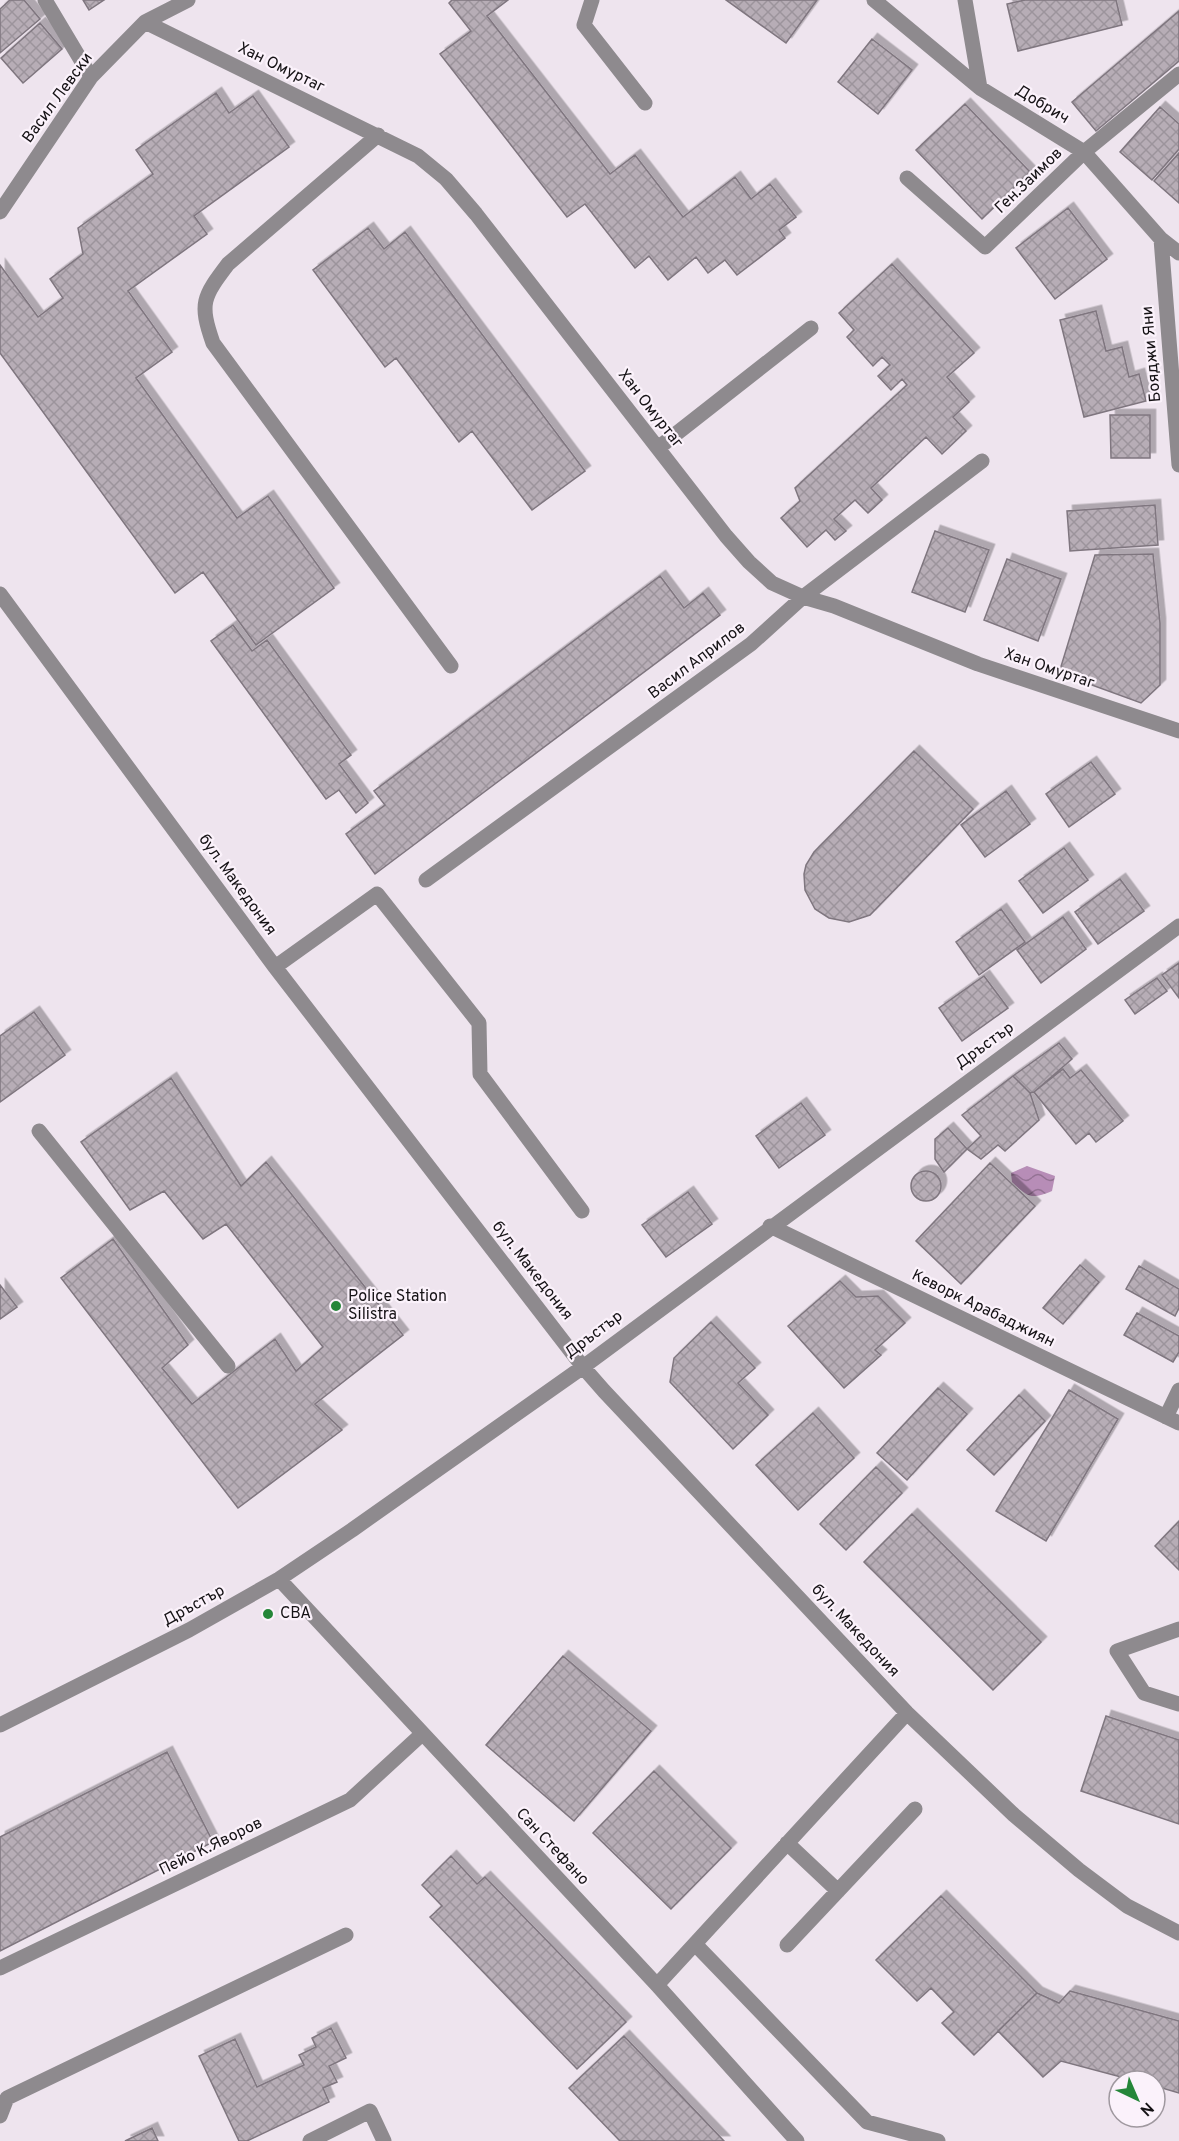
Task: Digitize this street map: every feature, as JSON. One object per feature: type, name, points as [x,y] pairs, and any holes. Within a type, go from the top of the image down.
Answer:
[{"type":"street","points":[[45,0],[92,77]]},
{"type":"street","name":"Васил Левски","points":[[0,212],[92,77],[145,22],[188,0]]},
{"type":"street","points":[[592,0],[584,25],[645,103]]},
{"type":"street","name":"Добрич","points":[[874,0],[980,88],[1084,152],[1161,239],[1179,254]]},
{"type":"street","points":[[965,0],[980,88]]},
{"type":"street","name":"Хан Омуртаг","points":[[145,22],[378,135],[418,156],[446,179],[726,536],[772,583],[978,664],[1179,731]]},
{"type":"street","name":"Ген.Заимов","points":[[907,178],[986,248],[1084,152],[1179,74]]},
{"type":"street","points":[[378,135],[228,264],[208,290],[204,317],[213,343],[451,666]]},
{"type":"street","name":"Бояджи Яни","points":[[1161,239],[1179,465]]},
{"type":"street","points":[[658,448],[811,328]]},
{"type":"street","name":"Васил Априлов","points":[[426,880],[751,644],[803,597],[982,461]]},
{"type":"street","name":"бул. Македония","points":[[0,594],[275,967],[582,1367],[907,1713],[1014,1815],[1079,1870],[1127,1906],[1179,1933]]},
{"type":"street","points":[[275,967],[376,894],[479,1023],[480,1074],[582,1211]]},
{"type":"street","name":"Дръстър","points":[[0,1725],[189,1630],[279,1579],[352,1530],[582,1367],[1179,926]]},
{"type":"street","points":[[39,1131],[228,1366]]},
{"type":"street","name":"Кеворк Арабаджиян","points":[[770,1226],[1173,1420]]},
{"type":"street","points":[[1173,1420],[1179,1390]]},
{"type":"street","name":"Сан Стефано","points":[[279,1579],[657,1985],[797,2141]]},
{"type":"street","points":[[1179,1629],[1117,1651],[1144,1693],[1179,1704]]},
{"type":"street","points":[[657,1985],[907,1713]]},
{"type":"street","name":"Пейо К.Яворов","points":[[0,1968],[350,1800],[422,1734]]},
{"type":"street","points":[[787,1945],[915,1809]]},
{"type":"street","points":[[787,1843],[838,1891]]},
{"type":"street","points":[[0,2116],[7,2098],[346,1935]]},
{"type":"street","points":[[695,1944],[867,2122],[938,2141]]},
{"type":"street","points":[[310,2141],[370,2111],[384,2141]]},
{"type":"water","points":[[1027,1166],[1055,1176],[1052,1191],[1039,1196],[1030,1196],[1012,1182],[1011,1173]]},
{"type":"building","points":[[10,0],[24,0],[40,19],[0,53],[0,9]]},
{"type":"building","points":[[83,0],[104,0],[89,10]]},
{"type":"building","points":[[452,0],[508,0],[487,16],[610,174],[635,155],[683,217],[735,177],[751,199],[770,184],[796,217],[779,230],[785,238],[737,275],[725,260],[708,273],[696,257],[668,280],[649,256],[635,268],[585,204],[567,217],[440,54],[471,31],[449,3]]},
{"type":"building","points":[[726,0],[817,0],[786,43]]},
{"type":"building","points":[[1025,0],[1116,0],[1122,25],[1018,51],[1007,4]]},
{"type":"building","points":[[1179,11],[1179,61],[1096,131],[1072,102]]},
{"type":"building","points":[[40,23],[62,49],[23,83],[1,58]]},
{"type":"building","points":[[872,39],[912,70],[878,114],[838,82]]},
{"type":"building","points":[[216,93],[229,113],[253,96],[289,147],[194,216],[207,234],[128,291],[172,352],[136,378],[237,518],[268,496],[334,588],[256,645],[203,572],[175,593],[0,353],[0,265],[38,317],[63,298],[50,279],[83,254],[78,228],[153,174],[136,150]]},
{"type":"building","points":[[965,104],[1030,172],[982,219],[916,150]]},
{"type":"building","points":[[1160,107],[1179,124],[1179,149],[1152,180],[1120,152]]},
{"type":"building","points":[[1179,153],[1179,203],[1154,181]]},
{"type":"building","points":[[1068,208],[1107,259],[1055,299],[1016,248]]},
{"type":"building","points":[[368,228],[384,249],[405,232],[585,471],[532,510],[472,431],[459,442],[396,358],[385,367],[313,270]]},
{"type":"building","points":[[892,264],[974,353],[947,377],[969,402],[953,417],[966,431],[942,454],[926,437],[871,488],[882,500],[868,513],[855,500],[834,519],[846,531],[835,540],[826,530],[807,547],[781,518],[800,501],[795,488],[907,385],[902,379],[891,390],[878,376],[890,365],[882,357],[873,366],[847,337],[854,330],[839,313]]},
{"type":"building","points":[[1096,311],[1106,351],[1122,347],[1129,377],[1139,374],[1146,401],[1084,417],[1060,320]]},
{"type":"building","points":[[1110,415],[1150,415],[1150,458],[1111,458]]},
{"type":"building","points":[[1155,505],[1158,545],[1070,551],[1067,511]]},
{"type":"building","points":[[935,531],[989,550],[965,612],[912,592]]},
{"type":"building","points":[[1153,554],[1160,623],[1160,685],[1141,703],[1059,673],[1095,555]]},
{"type":"building","points":[[1007,559],[1061,579],[1038,641],[984,620]]},
{"type":"building","points":[[660,576],[684,608],[703,593],[720,615],[375,874],[346,834],[385,805],[374,791]]},
{"type":"building","points":[[233,625],[252,651],[267,640],[351,755],[339,764],[368,803],[356,813],[339,790],[326,799],[211,641]]},
{"type":"building","points":[[914,751],[973,809],[870,915],[849,922],[829,918],[815,909],[805,890],[806,865],[814,852]]},
{"type":"building","points":[[1091,762],[1115,794],[1069,827],[1046,794]]},
{"type":"building","points":[[1006,791],[1030,824],[985,857],[961,825]]},
{"type":"building","points":[[1064,848],[1088,880],[1043,913],[1019,881]]},
{"type":"building","points":[[1120,879],[1144,911],[1098,944],[1075,912]]},
{"type":"building","points":[[1001,909],[1025,942],[979,975],[956,942]]},
{"type":"building","points":[[1063,917],[1086,949],[1041,983],[1017,950]]},
{"type":"building","points":[[1179,963],[1179,998],[1162,975]]},
{"type":"building","points":[[984,976],[1008,1008],[962,1041],[939,1008]]},
{"type":"building","points":[[1157,978],[1167,991],[1135,1014],[1125,1000]]},
{"type":"building","points":[[34,1012],[65,1055],[0,1102],[0,1036]]},
{"type":"building","points":[[1059,1043],[1072,1059],[1030,1093],[1013,1076]]},
{"type":"building","points":[[1063,1069],[1070,1078],[1081,1070],[1123,1121],[1096,1142],[1089,1133],[1076,1144],[1034,1092]]},
{"type":"building","points":[[1013,1076],[1030,1093],[1039,1120],[1005,1151],[998,1145],[981,1159],[967,1149],[981,1136],[962,1115]]},
{"type":"building","name":"Police Station Silistra","points":[[171,1078],[241,1186],[266,1162],[403,1335],[315,1404],[342,1430],[238,1508],[61,1278],[113,1239],[188,1345],[162,1368],[192,1404],[275,1339],[296,1371],[323,1347],[226,1224],[203,1239],[164,1191],[130,1210],[81,1142]]},
{"type":"building","points":[[801,1103],[825,1135],[779,1168],[756,1136]]},
{"type":"building","points":[[948,1128],[967,1149],[944,1172],[935,1159],[935,1139]]},
{"type":"building","points":[[990,1163],[1035,1206],[961,1284],[916,1241]]},
{"type":"building","points":[[926,1171],[937,1175],[941,1186],[937,1197],[926,1201],[915,1197],[911,1186],[915,1175]]},
{"type":"building","points":[[688,1192],[712,1224],[666,1257],[642,1225]]},
{"type":"building","points":[[1080,1265],[1099,1282],[1063,1324],[1043,1308]]},
{"type":"building","points":[[1139,1266],[1179,1289],[1179,1308],[1175,1316],[1126,1289]]},
{"type":"building","points":[[840,1281],[856,1297],[878,1296],[905,1323],[875,1350],[881,1355],[844,1388],[788,1326]]},
{"type":"building","points":[[0,1285],[17,1307],[0,1319]]},
{"type":"building","points":[[1137,1313],[1179,1336],[1179,1352],[1173,1362],[1124,1335]]},
{"type":"building","points":[[711,1322],[755,1368],[738,1383],[768,1415],[733,1449],[670,1382],[674,1358]]},
{"type":"building","points":[[938,1388],[967,1414],[907,1480],[877,1453]]},
{"type":"building","points":[[1069,1390],[1118,1419],[1046,1541],[996,1511]]},
{"type":"building","points":[[1019,1395],[1045,1421],[994,1475],[967,1450]]},
{"type":"building","points":[[813,1413],[854,1458],[798,1510],[756,1465]]},
{"type":"building","points":[[876,1467],[902,1493],[846,1550],[820,1524]]},
{"type":"building","points":[[912,1514],[1041,1642],[993,1690],[864,1562]]},
{"type":"building","points":[[1179,1521],[1179,1570],[1155,1546]]},
{"type":"building","points":[[563,1656],[651,1731],[574,1821],[486,1745]]},
{"type":"building","points":[[1106,1716],[1179,1740],[1179,1824],[1081,1791]]},
{"type":"building","points":[[167,1752],[213,1842],[0,1951],[0,1837]]},
{"type":"building","points":[[654,1771],[731,1848],[671,1909],[593,1833]]},
{"type":"building","points":[[451,1856],[477,1884],[485,1877],[626,2022],[577,2069],[430,1917],[442,1906],[422,1885]]},
{"type":"building","points":[[941,1896],[1037,1993],[974,2055],[942,2023],[954,2012],[931,1988],[917,2001],[876,1960]]},
{"type":"building","points":[[1070,1991],[1179,2021],[1179,2093],[1167,2090],[1167,2069],[1107,2069],[1107,2073],[1061,2061],[1043,2077],[998,2031],[1037,1993],[1059,2003]]},
{"type":"building","points":[[331,2028],[346,2058],[329,2066],[337,2082],[323,2088],[329,2102],[247,2141],[239,2141],[199,2056],[235,2039],[257,2087],[304,2065],[299,2055],[316,2047],[312,2038]]},
{"type":"building","points":[[624,2036],[724,2141],[620,2141],[569,2088]]},
{"type":"building","points":[[152,2128],[158,2141],[125,2141]]},
{"type":"place","name":"Police Station Silistra","points":[[336,1306]]},
{"type":"place","name":"CBA","points":[[268,1614]]}]
